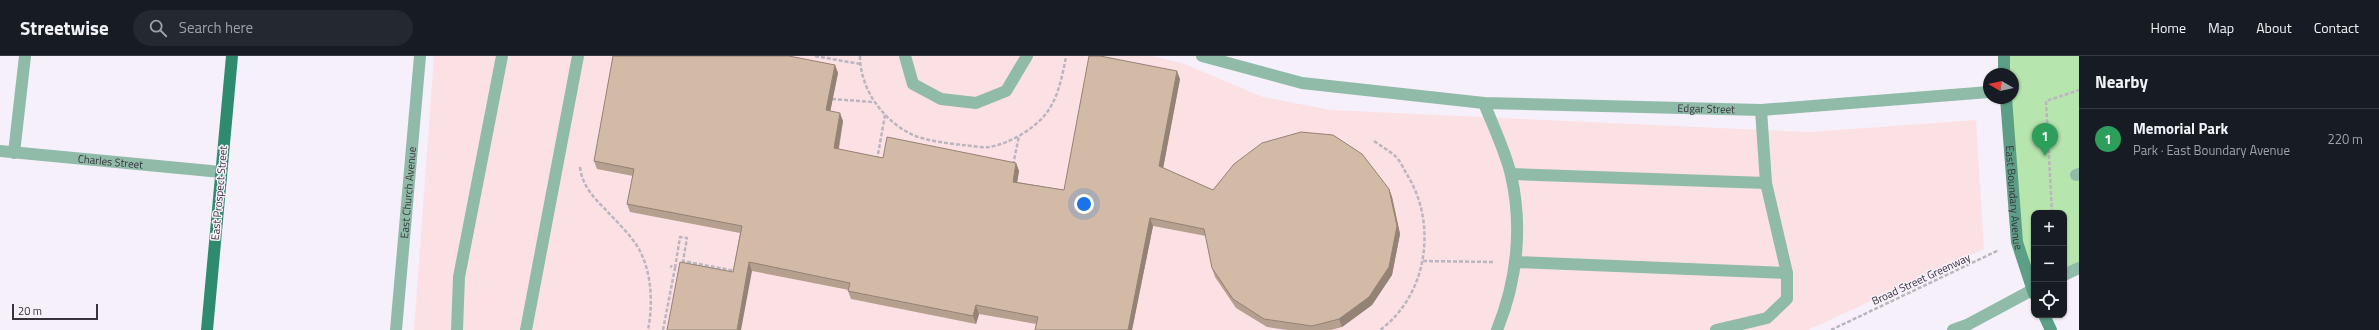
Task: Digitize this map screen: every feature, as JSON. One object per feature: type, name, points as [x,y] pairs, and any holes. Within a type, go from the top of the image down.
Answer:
[{"type":"main road","name":"East Prospect Street","points":[[207,330],[232,56]]},
{"type":"street","points":[[14,152],[25,56]]},
{"type":"street","name":"East Church Avenue","points":[[396,330],[420,56]]},
{"type":"street","points":[[457,330],[459,277],[502,56]]},
{"type":"street","points":[[526,330],[578,56]]},
{"type":"street","points":[[905,56],[913,84],[941,100],[976,103],[1006,91],[1027,56]]},
{"type":"street","name":"Edgar Street","points":[[1202,56],[1302,83],[1484,103],[1761,110],[1983,92]]},
{"type":"street","points":[[2004,56],[2004,68]]},
{"type":"street","points":[[1484,103],[1510,174],[1517,219],[1516,262],[1506,306],[1497,330]]},
{"type":"street","name":"East Boundary Avenue","points":[[2006,104],[2017,242],[2031,285]]},
{"type":"street","points":[[1716,330],[1767,318],[1787,299],[1787,273],[1766,183],[1761,110]]},
{"type":"street","name":"Charles Street","points":[[0,151],[221,172]]},
{"type":"street","points":[[1510,174],[1766,183]]},
{"type":"street","points":[[1516,262],[1787,273]]},
{"type":"street","points":[[2067,274],[2079,268]]},
{"type":"street","points":[[1952,330],[1967,325],[2031,292]]},
{"type":"street","points":[[2045,318],[2051,330]]},
{"type":"path","points":[[816,56],[860,64]]},
{"type":"path","points":[[2052,210],[2046,101],[2079,90]]},
{"type":"path","points":[[832,99],[873,102]]},
{"type":"path","points":[[876,164],[885,115]]},
{"type":"path","points":[[1012,170],[1019,136]]},
{"type":"path","points":[[1374,141],[1396,156],[1416,188],[1425,224],[1423,261],[1410,296],[1388,324],[1380,330]]},
{"type":"path","points":[[579,160],[580,175],[590,193],[627,233],[641,254],[648,271],[651,314],[648,330]]},
{"type":"path","points":[[663,330],[680,237],[687,238],[683,261],[737,271]]},
{"type":"path","name":"Broad Street Greenway","points":[[1831,330],[2017,242]]},
{"type":"path","points":[[1423,261],[1516,262]]},
{"type":"path","points":[[670,266],[675,268]]},
{"type":"shaded area","points":[[434,56],[1152,56],[1182,63],[1263,97],[1331,110],[1809,132],[1976,120],[1984,249],[1808,330],[414,330]]},
{"type":"green space","points":[[2004,56],[2079,56],[2079,268],[2067,274],[2067,210],[2031,210],[2031,281],[2017,242],[2006,104],[2019,104],[2019,68],[2004,68]]},
{"type":"building","points":[[613,56],[789,56],[835,65],[826,110],[840,113],[834,148],[883,158],[887,137],[1016,163],[1013,182],[1064,190],[1089,56],[1100,56],[1177,71],[1159,166],[1213,190],[1234,164],[1262,143],[1301,132],[1333,135],[1362,154],[1389,189],[1397,226],[1389,267],[1369,297],[1339,319],[1312,326],[1264,319],[1233,299],[1212,268],[1204,229],[1150,218],[1128,330],[1035,330],[1038,317],[976,305],[973,316],[848,291],[850,283],[749,262],[737,330],[667,330],[680,262],[733,272],[742,226],[627,204],[634,169],[594,161]]},
{"type":"place","name":"Memorial Park","points":[[2045,156]]}]
